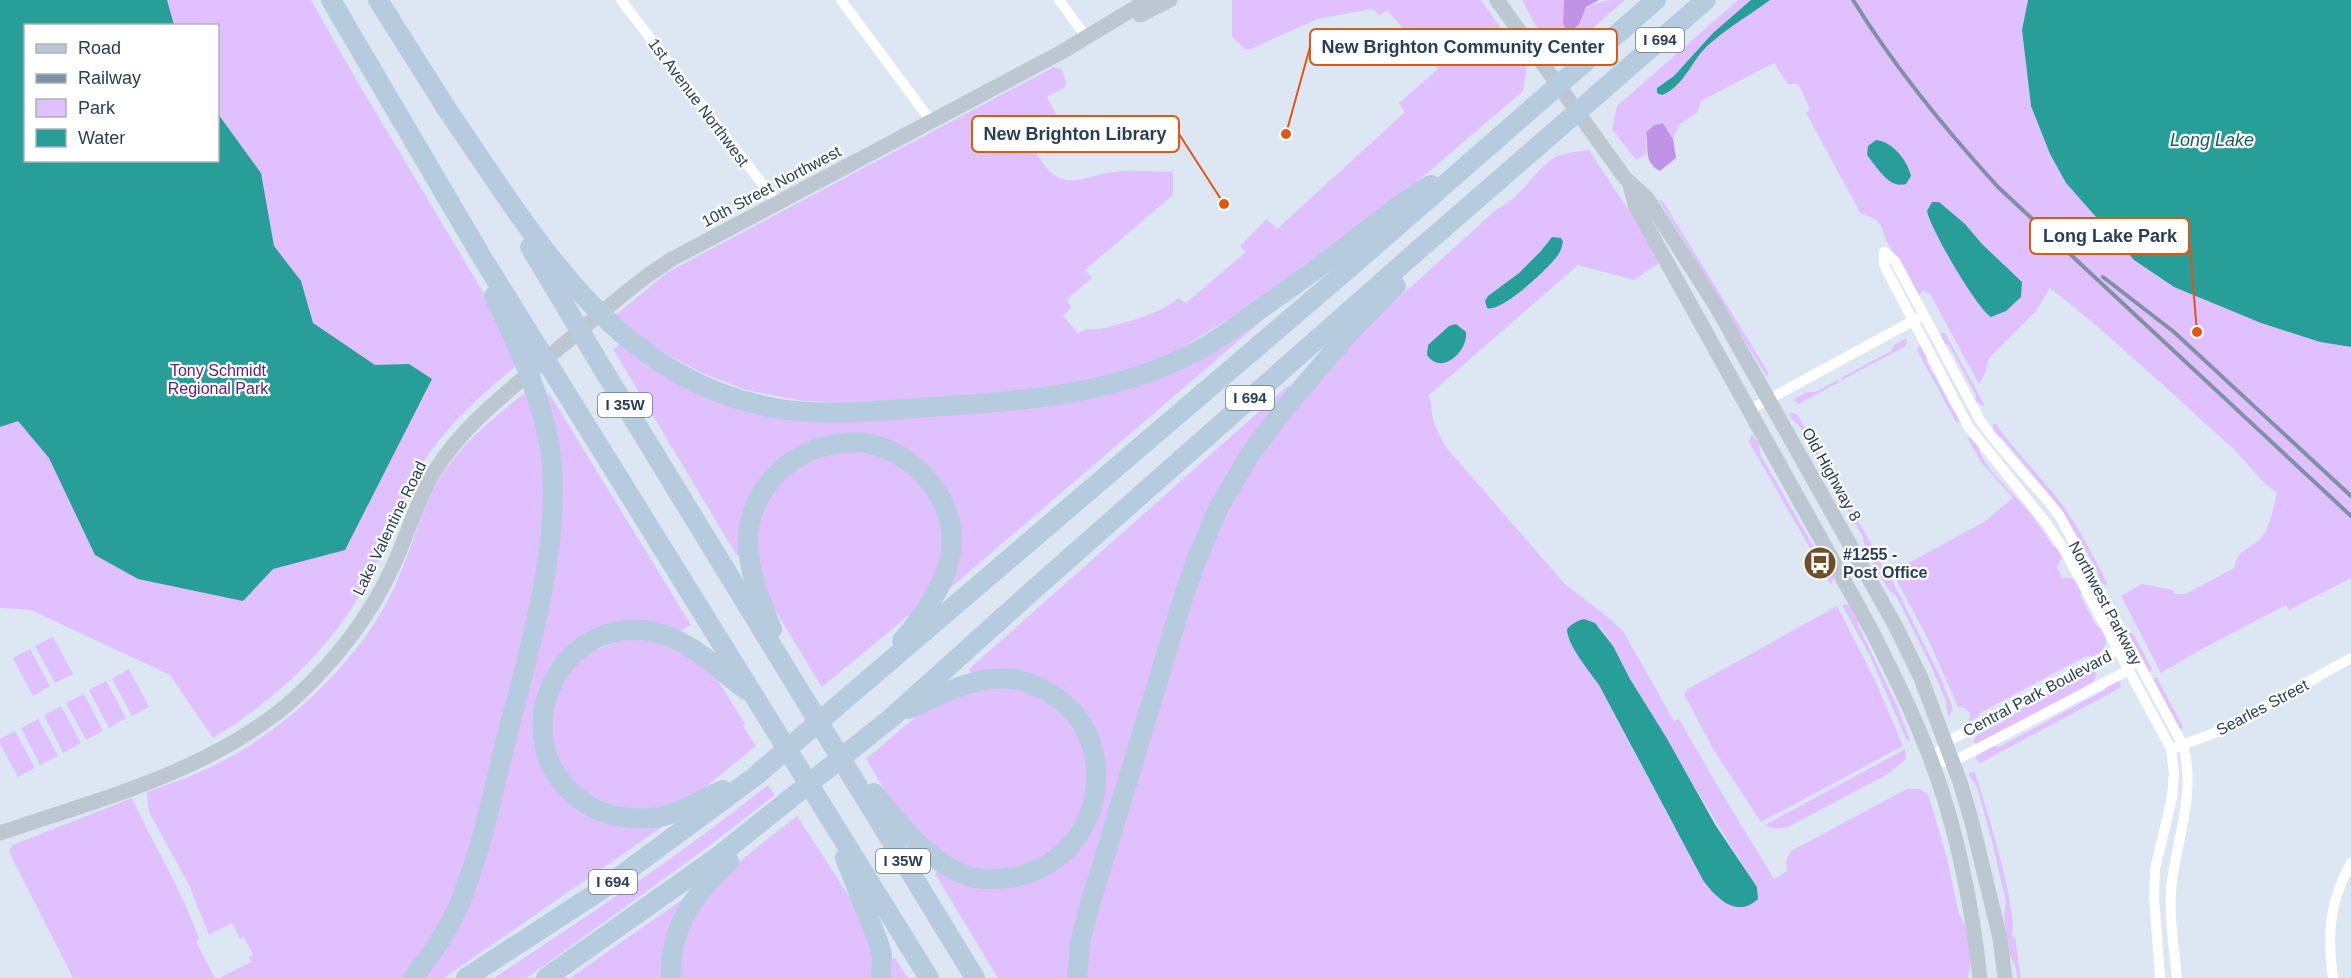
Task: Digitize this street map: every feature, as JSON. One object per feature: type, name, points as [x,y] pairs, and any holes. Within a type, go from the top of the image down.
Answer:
[{"type":"highway","name":"I 35W","points":[[330,0],[483,259],[929,978]]},
{"type":"highway","name":"I 35W","points":[[378,0],[975,978]]},
{"type":"highway","name":"I 694","points":[[466,978],[604,888],[753,778],[1475,159],[1656,0]]},
{"type":"highway","name":"I 694","points":[[546,978],[693,875],[891,718],[1031,591],[1390,274],[1706,0]]},
{"type":"highway","points":[[1077,978],[1080,944],[1086,918],[1184,595],[1211,524],[1236,476],[1285,408],[1380,301],[1613,81]]},
{"type":"highway","points":[[444,105],[550,256],[594,307],[624,337],[674,371],[708,387],[760,405],[807,412],[1047,398],[1107,386],[1155,371],[1193,353],[1221,336],[1329,260],[1407,199],[1475,159]]},
{"type":"highway","points":[[413,978],[452,920],[474,863],[519,689],[550,545],[553,506],[552,468],[543,418],[528,372],[494,295],[483,259]]},
{"type":"highway","points":[[808,705],[779,645],[756,587],[751,567],[748,535],[756,505],[777,473],[810,450],[834,444],[865,442],[904,457],[914,464],[940,497],[952,529],[950,560],[939,591],[913,629],[877,674]]},
{"type":"highway","points":[[753,778],[675,813],[637,818],[612,816],[588,806],[567,789],[559,779],[543,747],[542,723],[545,699],[565,663],[585,645],[597,639],[635,630],[656,632],[680,641],[755,697]]},
{"type":"highway","points":[[832,744],[920,846],[938,860],[970,877],[1003,878],[1035,870],[1051,863],[1063,854],[1079,835],[1091,813],[1094,800],[1097,775],[1094,752],[1076,716],[1051,693],[1014,679],[986,680],[960,686],[891,718]]},
{"type":"highway","points":[[829,816],[879,944],[882,956],[881,978]]},
{"type":"highway","points":[[671,978],[674,944],[683,917],[700,891],[733,857],[759,824]]},
{"type":"street","name":"1st Avenue Northwest","points":[[621,0],[777,203]]},
{"type":"street","points":[[841,0],[931,121]]},
{"type":"street","points":[[1059,0],[1088,38]]},
{"type":"street","name":"10th Street Northwest","points":[[1088,38],[1104,25],[1148,0]]},
{"type":"street","name":"10th Street Northwest","points":[[496,401],[633,286],[672,259],[1088,38],[1104,33],[1170,0]]},
{"type":"street","name":"Old Highway 8","points":[[1497,0],[1630,185],[1647,198],[1669,229],[1770,399],[1895,625],[1921,678],[1968,810],[2000,938],[2005,978]]},
{"type":"street","name":"Old Highway 8","points":[[1630,185],[1635,205],[1872,631],[1902,690],[1932,762],[1957,849],[1974,924],[1980,978]]},
{"type":"street","name":"Northwest Parkway","points":[[2160,978],[2155,869],[2172,798],[2174,773],[2171,749],[2066,553],[2047,524],[1968,426],[1919,318],[1895,261],[1884,252],[1884,265],[1919,318],[1980,420],[1993,439],[2059,515],[2183,745],[2188,764],[2188,798],[2171,884],[2177,978]]},
{"type":"street","points":[[1749,410],[1919,318]]},
{"type":"street","name":"Lake Valentine Road","points":[[0,834],[135,787],[199,761],[239,740],[294,699],[339,652],[368,613],[387,580],[418,504],[435,471],[466,431],[496,401]]},
{"type":"street","name":"Central Park Boulevard","points":[[2118,650],[2134,655],[2129,670],[1952,762],[1932,762],[1945,743],[2118,650]]},
{"type":"street","name":"Searles Street","points":[[2171,749],[2222,730],[2351,658]]},
{"type":"street","points":[[2333,978],[2329,947],[2330,924],[2337,895],[2351,863]]},
{"type":"street","points":[[2156,924],[2173,924]]},
{"type":"green space","name":"Tony Schmidt Regional Park","points":[[0,0],[311,0],[504,327],[521,362],[464,413],[427,456],[411,481],[383,551],[362,592],[327,641],[307,664],[263,704],[213,738],[170,675],[31,610],[0,608]]},
{"type":"green space","points":[[1232,0],[1481,0],[1527,65],[1523,91],[1410,188],[1256,302],[1183,347],[1141,369],[1046,392],[842,403],[803,401],[746,390],[702,373],[657,349],[614,316],[668,272],[1054,67],[1062,70],[1066,83],[1065,87],[1047,97],[1065,131],[1036,152],[1054,175],[1072,180],[1121,171],[1173,171],[1173,195],[1085,270],[1092,278],[1067,299],[1071,308],[1063,316],[1078,333],[1105,328],[1144,316],[1179,298],[1186,303],[1246,252],[1240,246],[1267,219],[1277,229],[1405,112],[1399,103],[1438,69],[1387,10],[1379,16],[1373,9],[1317,19],[1251,49],[1245,49],[1232,37]]},
{"type":"green space","points":[[1522,0],[1564,0],[1563,24],[1567,31],[1572,31],[1590,6],[1606,1],[1625,0],[1580,39],[1551,45],[1535,24]]},
{"type":"green space","points":[[1738,0],[2028,0],[2022,30],[2031,106],[2050,154],[2066,183],[2134,260],[2174,287],[2261,323],[2320,342],[2351,347],[2351,578],[2289,610],[2286,605],[2161,673],[2121,596],[2142,584],[2173,590],[2175,594],[2186,594],[2234,568],[2238,556],[2264,533],[2277,493],[2229,445],[2141,365],[2050,288],[2036,311],[1989,358],[1979,384],[1930,294],[1923,290],[1919,295],[1884,237],[1880,224],[1873,218],[1861,214],[1806,113],[1810,109],[1798,84],[1788,84],[1774,63],[1701,101],[1698,112],[1679,125],[1673,139],[1664,123],[1646,132],[1646,154],[1636,160],[1612,129],[1617,106]]},
{"type":"green space","points":[[1589,150],[1635,220],[1659,263],[1634,280],[1578,265],[1429,395],[1437,429],[1445,446],[1563,582],[1623,631],[1674,721],[1679,719],[1774,879],[1787,871],[1786,861],[1791,851],[1907,789],[1920,789],[1928,794],[1947,858],[1959,914],[1966,926],[1971,961],[1968,978],[1083,978],[1090,929],[1198,569],[1225,506],[1308,388],[1381,314],[1498,208],[1513,198],[1549,161],[1560,155]],"holes":[[[1547,242],[1558,255],[1510,299],[1488,296],[1528,265]],[[1449,326],[1462,350],[1446,362],[1428,345]],[[1600,627],[1709,811],[1757,887],[1758,894],[1755,902],[1675,829],[1599,685],[1567,634]]]},
{"type":"green space","points":[[1658,199],[1664,203],[1768,372],[1767,377]]},
{"type":"green space","points":[[1265,318],[947,591],[956,525],[886,442],[780,463],[743,552],[737,556],[613,349],[624,341],[756,407],[1062,400]]},
{"type":"green space","points":[[1940,333],[1945,333],[1984,404],[1983,406],[1975,400],[1976,395]]},
{"type":"green space","points":[[1907,340],[1906,346],[1842,380],[1841,378],[1891,351],[1894,345]]},
{"type":"green space","points":[[1920,344],[1928,356],[1926,361],[1953,410],[1957,411],[1960,419],[1958,423],[1917,350]]},
{"type":"green space","points":[[1838,380],[1839,382],[1799,404],[1793,400],[1807,392],[1815,392]]},
{"type":"green space","points":[[1289,385],[1292,388],[1225,486],[1072,978],[998,978],[935,874],[944,867],[1024,881],[1101,798],[1067,698],[972,675],[969,669]]},
{"type":"green space","points":[[530,388],[543,436],[548,543],[468,872],[409,978],[219,978],[251,962],[249,957],[253,955],[244,937],[240,938],[232,923],[209,935],[189,885],[150,814],[147,792],[229,758],[282,722],[331,678],[353,653],[387,602],[400,575],[426,506],[451,462],[475,435]]},
{"type":"green space","points":[[549,393],[691,625],[679,632],[600,632],[542,700],[559,787],[659,823],[662,827],[444,978],[423,978],[447,943],[551,583],[543,396]]},
{"type":"green space","points":[[1789,413],[1797,414],[1881,561],[1882,568],[1885,568],[1899,594],[1939,674],[1953,709],[1948,717],[1946,701],[1897,597],[1888,589],[1865,549],[1863,537],[1800,427]]},
{"type":"green space","points":[[1993,424],[1996,424],[2065,509],[2090,551],[2107,586],[2097,577],[2098,572],[2064,513],[1994,431]]},
{"type":"green space","points":[[1752,434],[1759,444],[1760,454],[1819,556],[1828,564],[1834,578],[1831,585],[1749,442]]},
{"type":"green space","points":[[1967,437],[1979,447],[1985,462],[2028,511],[2053,546],[2059,550],[2062,558],[2057,567],[2062,578],[2075,580],[2082,591],[2080,595],[2106,640],[2098,654],[2086,656],[1980,713],[1978,717],[1969,722],[1970,713],[1958,707],[1928,639],[1892,572],[1984,522],[2013,498],[1981,462]]},
{"type":"green space","points":[[833,451],[864,451],[892,459],[930,493],[945,534],[938,576],[914,611],[822,687],[767,597],[761,578],[756,536],[761,513],[777,484],[799,464]]},
{"type":"green space","points":[[1846,604],[1855,614],[1898,708],[1910,740],[1907,741],[1870,656],[1842,605]]},
{"type":"green space","points":[[1837,606],[1875,680],[1903,746],[1761,822],[1713,749],[1684,694],[1688,689]]},
{"type":"green space","points":[[2128,633],[2133,633],[2152,669],[2149,673]]},
{"type":"green space","points":[[53,637],[73,674],[55,683],[35,646]]},
{"type":"green space","points":[[626,638],[675,645],[715,676],[756,746],[698,793],[650,812],[607,807],[582,792],[563,769],[555,752],[550,721],[562,682],[576,664],[589,653]]},
{"type":"green space","points":[[30,649],[50,686],[33,696],[13,658]]},
{"type":"green space","points":[[129,669],[149,707],[132,716],[112,679]]},
{"type":"green space","points":[[2091,669],[2097,674],[2093,682],[1978,744],[1973,742],[1976,736],[2011,717],[2032,701]]},
{"type":"green space","points":[[2152,678],[2157,678],[2183,727],[2180,731]]},
{"type":"green space","points":[[2117,680],[2121,683],[2120,688],[1980,763],[1976,759],[1976,756],[1994,746],[1999,747],[2105,690],[2106,686]]},
{"type":"green space","points":[[106,681],[126,718],[109,728],[89,690]]},
{"type":"green space","points":[[1019,687],[1054,702],[1086,748],[1088,801],[1057,849],[1025,867],[997,872],[965,868],[935,851],[887,794],[866,759],[919,714],[972,689]]},
{"type":"green space","points":[[84,694],[103,731],[86,740],[66,703]]},
{"type":"green space","points":[[61,706],[81,743],[63,753],[44,715]]},
{"type":"green space","points":[[38,719],[58,756],[40,765],[21,728]]},
{"type":"green space","points":[[15,731],[35,768],[18,777],[0,744],[0,739]]},
{"type":"green space","points":[[1905,749],[1906,759],[1888,774],[1788,827],[1776,829],[1765,825]]},
{"type":"green space","points":[[1970,772],[1975,773],[2000,857],[2011,905],[2012,936],[2015,937],[2021,978],[2017,978],[2016,968],[2010,955],[2004,918],[2006,902],[1977,787],[1969,775]]},
{"type":"green space","points":[[768,785],[775,795],[708,847],[527,978],[494,978],[668,860]]},
{"type":"green space","points":[[132,798],[184,903],[199,939],[196,942],[215,978],[73,978],[10,854],[9,850],[13,845]]},
{"type":"green space","points":[[797,816],[865,921],[873,940],[876,978],[679,978],[687,923],[727,871]]},
{"type":"green space","points":[[686,897],[666,978],[570,978]]},
{"type":"green space","points":[[895,958],[908,978],[888,978],[888,962]]},
{"type":"shaded area","points":[[1564,0],[1599,0],[1586,7],[1579,24],[1572,31],[1567,31],[1563,24]]},
{"type":"shaded area","points":[[1663,123],[1673,139],[1676,158],[1660,171],[1649,159],[1646,132],[1655,125]]},
{"type":"water","points":[[0,0],[167,0],[174,24],[24,24],[24,162],[219,162],[219,115],[261,173],[274,246],[301,281],[313,323],[375,365],[409,364],[432,379],[345,550],[273,569],[243,601],[138,579],[95,555],[49,458],[18,421],[0,427]]},
{"type":"water","points":[[1751,0],[1770,0],[1703,50],[1673,89],[1662,95],[1657,93],[1657,88],[1674,76],[1713,33]]},
{"type":"water","name":"Long Lake","points":[[2028,0],[2351,0],[2351,347],[2320,342],[2261,323],[2174,287],[2134,260],[2066,183],[2050,154],[2031,106],[2022,30]]},
{"type":"water","points":[[1876,140],[1888,144],[1903,158],[1911,176],[1906,184],[1900,185],[1890,181],[1867,155],[1868,146]]},
{"type":"water","points":[[1932,202],[1939,202],[1965,224],[1982,244],[2022,282],[2021,297],[2006,311],[1991,317],[1984,311],[1936,234],[1927,211]]},
{"type":"water","points":[[1552,237],[1561,238],[1563,242],[1560,252],[1553,261],[1513,297],[1494,308],[1487,308],[1485,301],[1488,296],[1519,273]]},
{"type":"water","points":[[1456,324],[1466,332],[1463,347],[1458,354],[1446,362],[1433,361],[1427,355],[1428,345],[1449,326]]},
{"type":"water","points":[[1584,619],[1595,623],[1613,646],[1716,826],[1757,887],[1758,899],[1750,905],[1735,907],[1728,904],[1703,880],[1599,685],[1571,643],[1567,629]]},
{"type":"railway","points":[[1853,0],[1921,97],[1998,187],[2351,516]]},
{"type":"railway","points":[[2103,277],[2174,332],[2351,496]]},
{"type":"place","name":"New Brighton Community Center","points":[[1286,134]]},
{"type":"place","name":"New Brighton Library","points":[[1224,204]]},
{"type":"place","name":"Long Lake Park","points":[[2197,332]]},
{"type":"place","name":"#1255 - Post Office","points":[[1820,563]]}]
